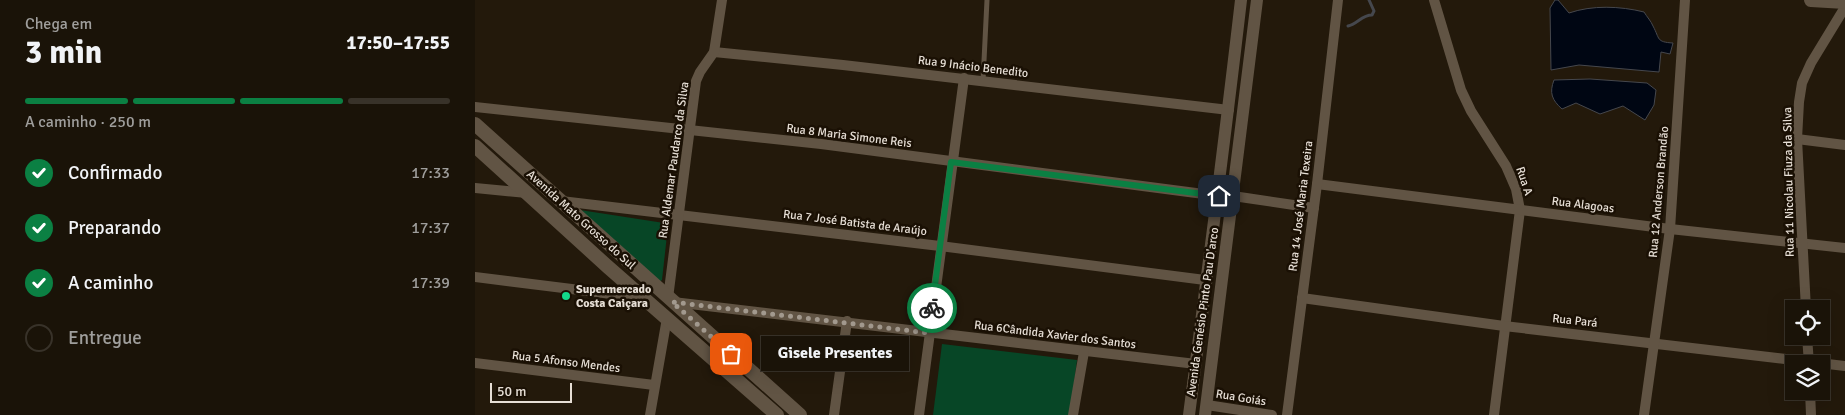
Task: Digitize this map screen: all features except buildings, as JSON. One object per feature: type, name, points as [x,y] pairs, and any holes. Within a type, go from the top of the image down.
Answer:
[{"type":"main road","points":[[1811,0],[1845,2]]},
{"type":"main road","name":"Avenida Mato Grosso do Sul","points":[[475,124],[619,255],[800,415]]},
{"type":"main road","name":"Avenida Mato Grosso do Sul","points":[[475,146],[777,415]]},
{"type":"main road","points":[[608,266],[619,255]]},
{"type":"street","name":"Rua Aldemar Paudarco da Silva","points":[[670,300],[688,130],[696,81],[714,52],[722,0]]},
{"type":"street","name":"Avenida Genésio Pinto Pau D'arco","points":[[1189,415],[1205,280],[1219,196],[1241,0]]},
{"type":"street","name":"Avenida Genésio Pinto Pau D'arco","points":[[1206,410],[1257,0]]},
{"type":"street","name":"Rua 14 José Maria Texeira","points":[[1287,415],[1317,184],[1338,0]]},
{"type":"street","name":"Rua A","points":[[1434,0],[1461,90],[1471,112],[1506,166],[1516,189],[1520,210],[1493,415]]},
{"type":"street","name":"Rua 12 Anderson Brandão","points":[[1644,415],[1670,229],[1685,0]]},
{"type":"street","name":"Rua 11 Nicolau Fiuza da Silva","points":[[1805,300],[1797,138],[1799,102],[1802,83],[1811,63],[1845,7]]},
{"type":"street","name":"Rua 9 Inácio Benedito","points":[[714,52],[983,80],[1229,110]]},
{"type":"street","points":[[919,415],[951,162],[964,78]]},
{"type":"street","name":"Rua 8 Maria Simone Reis","points":[[475,107],[688,130],[1219,196]]},
{"type":"street","points":[[1797,138],[1845,146]]},
{"type":"street","name":"Rua Alagoas","points":[[1317,184],[1670,229],[1845,248]]},
{"type":"street","points":[[475,188],[529,194]]},
{"type":"street","points":[[1233,196],[1314,208]]},
{"type":"street","name":"Rua 7 José Batista de Araújo","points":[[561,201],[1205,280]]},
{"type":"street","points":[[475,277],[645,298]]},
{"type":"street","name":"Rua Pará","points":[[1302,298],[1504,326],[1785,360]]},
{"type":"street","name":"Rua 6Cândida Xavier dos Santos","points":[[670,300],[1084,352],[1196,364]]},
{"type":"street","points":[[650,415],[667,318]]},
{"type":"street","points":[[834,415],[847,321]]},
{"type":"street","points":[[1201,323],[1217,326]]},
{"type":"street","points":[[1073,415],[1084,352]]},
{"type":"street","name":"Rua 5 Afonso Mendes","points":[[475,363],[654,385]]},
{"type":"street","name":"Rua Pará","points":[[1830,365],[1845,366]]},
{"type":"street","points":[[1810,400],[1811,415]]},
{"type":"street","name":"Rua Goiás","points":[[1206,410],[1273,415]]},
{"type":"lane","points":[[983,80],[987,0]]},
{"type":"green space","points":[[580,210],[664,223],[668,226],[662,280],[659,282]]},
{"type":"green space","points":[[942,344],[1077,360],[1070,415],[933,415]]},
{"type":"shaded area","points":[[1555,0],[1558,0],[1569,13],[1578,10],[1606,7],[1644,12],[1659,39],[1664,42],[1673,43],[1670,54],[1661,52],[1659,72],[1579,65],[1551,70],[1550,8]]},
{"type":"shaded area","points":[[1590,79],[1647,83],[1656,90],[1654,105],[1645,120],[1623,106],[1600,114],[1576,103],[1562,109],[1554,99],[1552,89],[1554,80]]},
{"type":"waterway","points":[[1348,26],[1365,16],[1372,15],[1374,11],[1369,0]]},
{"type":"way so far","points":[[731,354],[672,302],[847,321],[929,333],[932,308]]},
{"type":"place","name":"Supermercado Costa Caiçara","points":[[566,296]]},
{"type":"place","name":"Gisele Presentes","points":[[731,354]]},
{"type":"route","points":[[932,308],[951,162],[1219,196]]}]
